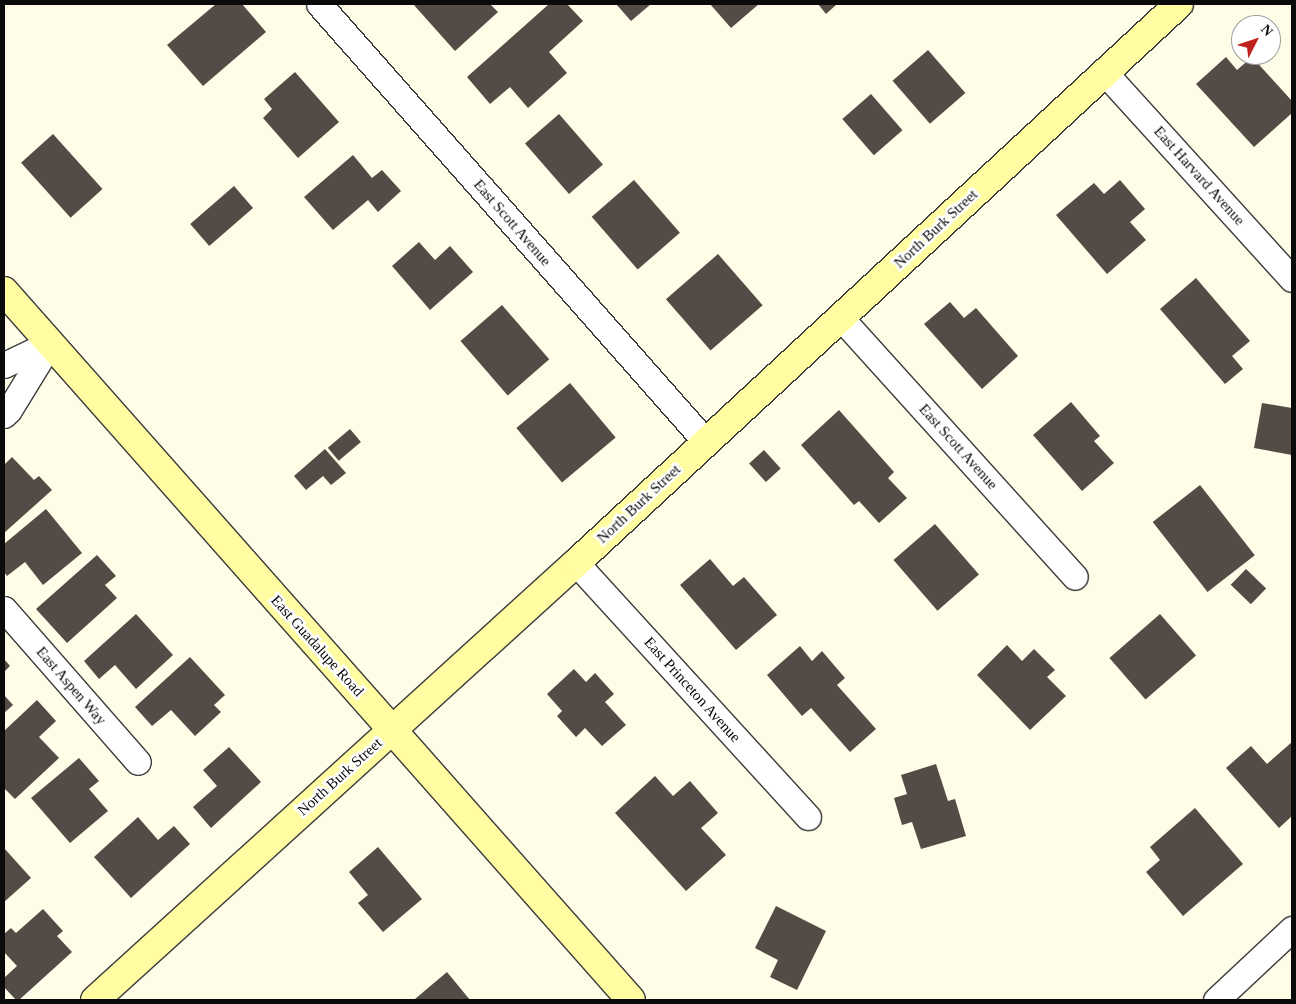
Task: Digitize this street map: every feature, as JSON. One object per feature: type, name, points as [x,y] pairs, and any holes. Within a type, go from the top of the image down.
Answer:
[{"type":"street","name":"East Scott Avenue","points":[[318,4],[706,442]]},
{"type":"street","name":"North Burk Street","points":[[95,1000],[576,564],[840,317],[1180,4]]},
{"type":"street","name":"East Harvard Avenue","points":[[1105,73],[1292,279]]},
{"type":"street","name":"East Guadalupe Road","points":[[4,291],[631,1000]]},
{"type":"street","name":"East Scott Avenue","points":[[840,317],[1075,578]]},
{"type":"street","points":[[4,365],[50,343]]},
{"type":"street","points":[[4,415],[9,410],[50,343]]},
{"type":"street","name":"East Princeton Avenue","points":[[576,564],[808,817]]},
{"type":"street","name":"East Aspen Way","points":[[4,609],[138,762]]},
{"type":"street","points":[[1216,1000],[1292,929]]},
{"type":"building","points":[[216,4],[242,4],[266,32],[203,86],[167,45]]},
{"type":"building","points":[[413,4],[490,4],[498,12],[455,51]]},
{"type":"building","points":[[549,4],[567,4],[583,21],[549,52],[567,73],[528,108],[510,87],[490,104],[467,77]]},
{"type":"building","points":[[616,4],[651,4],[631,21]]},
{"type":"building","points":[[710,4],[759,4],[731,28]]},
{"type":"building","points":[[818,4],[835,4],[836,5],[826,14]]},
{"type":"building","points":[[928,50],[965,93],[930,124],[893,81]]},
{"type":"building","points":[[1226,57],[1237,70],[1243,65],[1259,65],[1292,101],[1292,113],[1254,147],[1196,84]]},
{"type":"building","points":[[295,72],[339,122],[298,158],[263,118],[272,109],[264,99]]},
{"type":"building","points":[[871,94],[902,130],[874,155],[842,119]]},
{"type":"building","points":[[559,114],[603,165],[569,194],[525,144]]},
{"type":"building","points":[[53,134],[103,189],[71,218],[21,163]]},
{"type":"building","points":[[353,155],[372,178],[382,170],[401,191],[378,212],[368,200],[333,230],[304,197]]},
{"type":"building","points":[[634,180],[680,233],[638,270],[592,217]]},
{"type":"building","points":[[1120,180],[1145,209],[1130,222],[1146,240],[1107,274],[1056,215],[1094,183],[1104,194]]},
{"type":"building","points":[[234,186],[253,208],[209,246],[190,224]]},
{"type":"building","points":[[419,242],[435,260],[450,246],[473,272],[430,310],[392,266]]},
{"type":"building","points":[[718,254],[763,305],[711,351],[666,299]]},
{"type":"building","points":[[1196,278],[1250,341],[1232,356],[1243,369],[1225,384],[1160,309]]},
{"type":"building","points":[[950,302],[964,318],[976,308],[1018,356],[982,389],[924,324]]},
{"type":"building","points":[[502,305],[549,359],[508,395],[460,341]]},
{"type":"building","points":[[570,383],[616,437],[562,482],[516,428]]},
{"type":"building","points":[[1071,402],[1100,436],[1094,441],[1114,463],[1082,491],[1033,435]]},
{"type":"building","points":[[1262,403],[1292,408],[1292,455],[1254,448]]},
{"type":"building","points":[[839,410],[894,472],[888,478],[907,498],[879,523],[859,501],[854,505],[801,445]]},
{"type":"building","points":[[350,429],[361,442],[339,461],[328,448]]},
{"type":"building","points":[[325,449],[346,473],[331,485],[323,476],[306,490],[294,476]]},
{"type":"building","points":[[764,450],[781,469],[766,482],[749,463]]},
{"type":"building","points":[[12,457],[34,480],[39,476],[52,490],[4,533],[4,465]]},
{"type":"building","points":[[1200,485],[1255,555],[1208,592],[1153,522]]},
{"type":"building","points":[[46,509],[82,553],[43,585],[25,562],[7,576],[4,572],[4,544]]},
{"type":"building","points":[[935,524],[979,575],[937,611],[893,560]]},
{"type":"building","points":[[97,555],[116,576],[105,585],[117,598],[67,643],[36,609]]},
{"type":"building","points":[[710,559],[733,586],[744,577],[777,615],[736,650],[680,585]]},
{"type":"building","points":[[1246,569],[1266,588],[1251,604],[1231,585]]},
{"type":"building","points":[[136,614],[173,655],[136,689],[115,665],[99,679],[84,661]]},
{"type":"building","points":[[1160,614],[1196,656],[1146,699],[1109,658]]},
{"type":"building","points":[[1007,645],[1022,661],[1034,649],[1055,670],[1047,677],[1066,696],[1030,730],[977,675]]},
{"type":"building","points":[[800,646],[812,661],[822,651],[845,678],[837,685],[876,729],[850,752],[811,708],[802,716],[767,675]]},
{"type":"building","points":[[190,657],[225,695],[214,705],[221,712],[195,736],[171,710],[152,726],[135,707]]},
{"type":"building","points":[[4,659],[10,666],[4,672]]},
{"type":"building","points":[[574,669],[586,682],[595,673],[614,694],[605,702],[626,725],[602,746],[585,728],[576,737],[557,716],[562,711],[547,694]]},
{"type":"building","points":[[4,695],[13,705],[4,713]]},
{"type":"building","points":[[37,700],[56,721],[39,737],[59,758],[15,799],[4,788],[4,731]]},
{"type":"building","points":[[1292,742],[1292,816],[1279,828],[1226,768],[1251,746],[1267,764]]},
{"type":"building","points":[[229,747],[261,782],[211,828],[193,807],[217,786],[203,770]]},
{"type":"building","points":[[79,758],[99,781],[89,789],[108,811],[70,843],[31,798]]},
{"type":"building","points":[[936,764],[948,801],[955,799],[966,836],[921,849],[912,822],[902,825],[894,798],[907,794],[901,775]]},
{"type":"building","points":[[655,776],[673,796],[690,781],[718,813],[701,828],[726,855],[686,891],[615,813]]},
{"type":"building","points":[[1195,808],[1243,864],[1183,916],[1146,872],[1160,860],[1150,847]]},
{"type":"building","points":[[138,817],[158,840],[174,826],[190,844],[131,898],[94,857]]},
{"type":"building","points":[[378,847],[422,899],[383,932],[358,903],[368,895],[349,872]]},
{"type":"building","points":[[4,848],[31,878],[4,902]]},
{"type":"building","points":[[776,906],[826,931],[797,990],[770,977],[778,960],[755,948]]},
{"type":"building","points":[[43,909],[63,931],[57,936],[72,952],[19,1000],[16,1000],[4,987],[4,978],[17,966],[4,952],[4,934],[11,928],[16,933]]},
{"type":"building","points":[[447,972],[470,1000],[415,999]]}]
